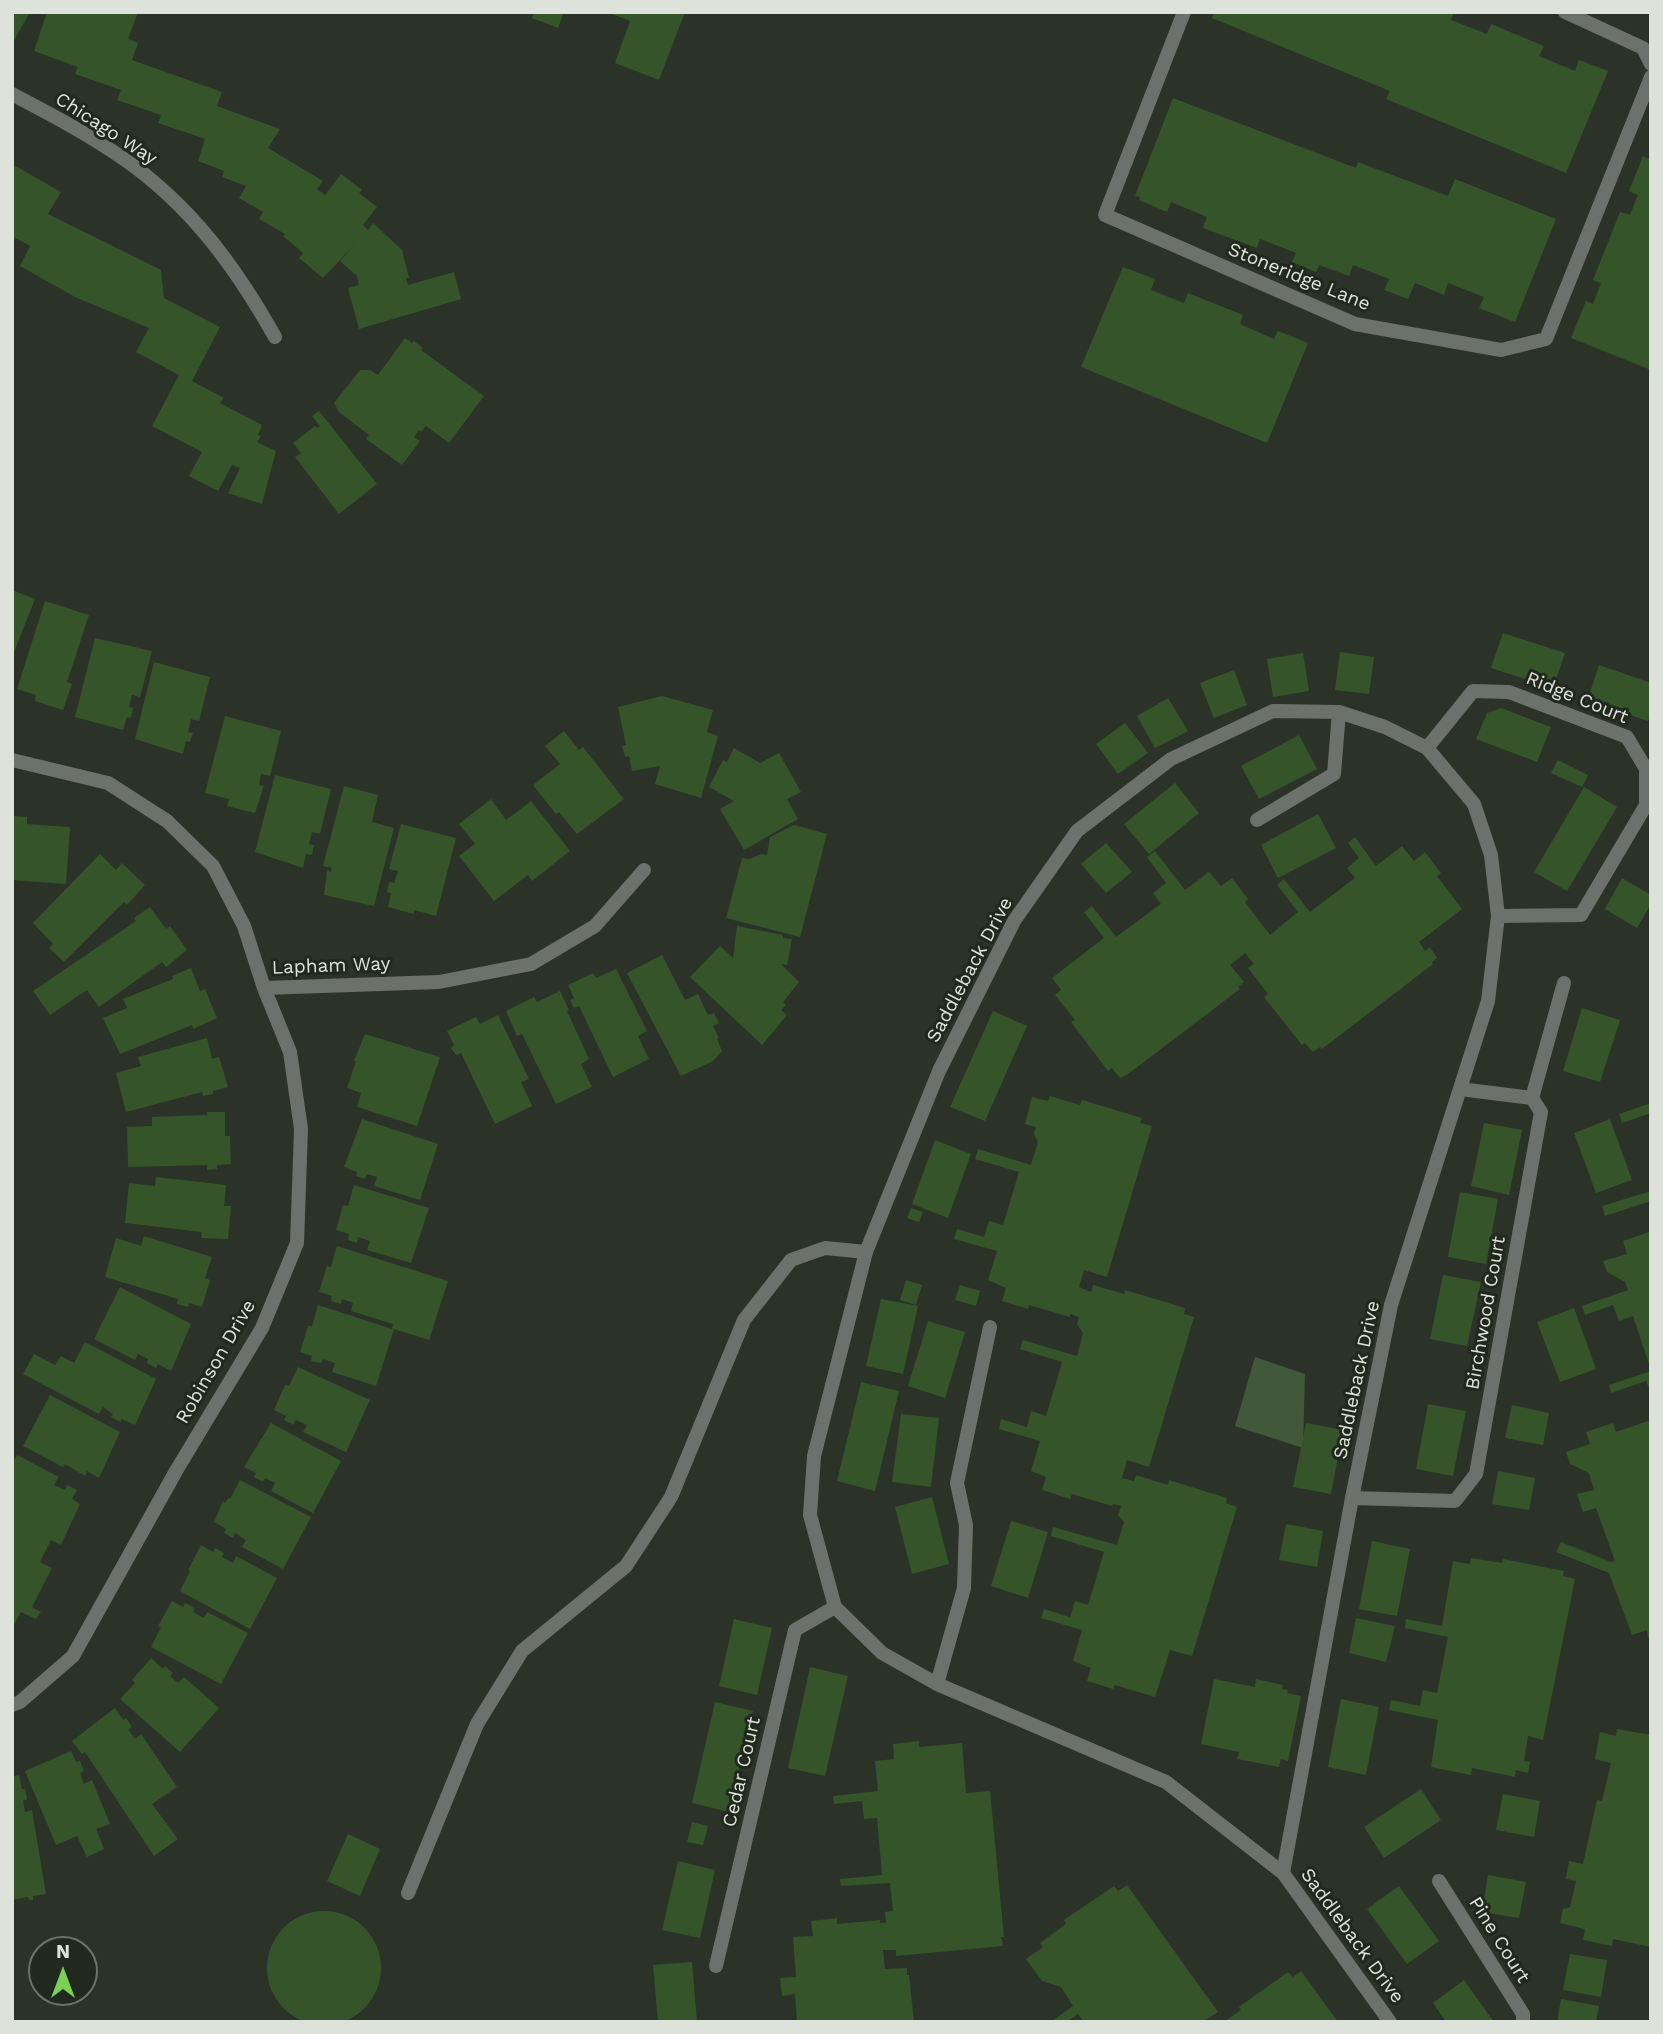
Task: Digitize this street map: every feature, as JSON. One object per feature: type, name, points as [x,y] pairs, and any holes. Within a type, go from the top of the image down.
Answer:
[{"type":"street","name":"Stoneridge Lane","points":[[1184,12],[1105,215],[1355,324],[1501,350],[1546,339],[1651,77]]},
{"type":"street","points":[[1564,12],[1643,48],[1651,64]]},
{"type":"street","name":"Chicago Way","points":[[12,94],[125,159],[171,197],[214,242],[246,286],[275,337]]},
{"type":"street","name":"Ridge Court","points":[[1427,748],[1473,691],[1509,692],[1627,737],[1646,769],[1646,805],[1581,915],[1498,916]]},
{"type":"street","name":"Saddleback Drive","points":[[1283,1873],[1352,1498],[1391,1305],[1488,1001],[1498,916],[1491,855],[1474,804],[1427,748],[1385,727],[1339,712],[1273,711],[1171,759],[1077,831],[1014,921],[939,1071],[866,1252],[814,1456],[810,1515],[835,1607],[882,1653],[937,1684],[1166,1782],[1283,1873],[1390,2022]]},
{"type":"street","points":[[1257,820],[1334,774],[1339,712]]},
{"type":"street","name":"Lapham Way","points":[[12,760],[108,783],[167,821],[213,866],[244,926],[264,988],[439,982],[531,964],[595,926],[644,870]]},
{"type":"street","points":[[1460,1089],[1532,1098],[1564,983]]},
{"type":"street","name":"Robinson Drive","points":[[12,1705],[20,1702],[73,1656],[176,1471],[262,1328],[297,1243],[301,1129],[290,1052],[264,988]]},
{"type":"street","name":"Birchwood Court","points":[[1352,1498],[1455,1501],[1476,1474],[1541,1112],[1532,1098]]},
{"type":"street","points":[[408,1893],[477,1724],[522,1651],[626,1566],[671,1497],[744,1320],[791,1260],[825,1248],[866,1252]]},
{"type":"street","points":[[937,1684],[964,1588],[966,1525],[957,1483],[990,1327]]},
{"type":"street","name":"Cedar Court","points":[[716,1966],[795,1630],[835,1607]]},
{"type":"street","name":"Pine Court","points":[[1439,1881],[1523,2014],[1523,2022]]},
{"type":"green space","points":[[1255,1357],[1305,1374],[1303,1448],[1235,1426]]},
{"type":"building","points":[[12,12],[30,12],[12,44]]},
{"type":"building","points":[[47,12],[138,12],[128,39],[138,43],[132,60],[222,92],[217,106],[280,129],[268,148],[323,181],[317,189],[325,195],[341,174],[362,190],[359,193],[377,207],[363,225],[368,230],[373,223],[402,250],[409,278],[406,278],[408,285],[454,272],[461,299],[359,329],[348,288],[359,285],[357,276],[340,261],[357,242],[323,278],[299,258],[303,253],[283,236],[285,234],[259,219],[263,212],[239,198],[246,186],[222,177],[224,171],[198,161],[205,139],[158,123],[161,115],[117,100],[121,90],[75,74],[78,67],[34,51]]},
{"type":"building","points":[[534,12],[564,12],[558,28],[532,18]]},
{"type":"building","points":[[607,12],[685,12],[659,80],[615,63],[630,21]]},
{"type":"building","points":[[1214,12],[1454,12],[1451,20],[1487,34],[1491,24],[1544,46],[1539,56],[1575,71],[1579,60],[1608,71],[1566,173],[1386,99],[1390,91],[1212,18]]},
{"type":"building","points":[[1173,98],[1356,168],[1358,162],[1448,196],[1455,179],[1556,219],[1515,322],[1479,308],[1484,297],[1448,283],[1444,295],[1415,283],[1408,299],[1384,290],[1389,279],[1353,265],[1349,276],[1319,265],[1316,272],[1292,262],[1296,253],[1260,239],[1257,248],[1203,228],[1207,217],[1171,202],[1167,212],[1139,200],[1140,197],[1135,196]]},
{"type":"building","points":[[1643,156],[1651,160],[1651,370],[1571,338],[1586,301],[1593,304],[1601,283],[1593,280],[1620,212],[1630,215],[1638,195],[1629,191]]},
{"type":"building","points":[[12,164],[61,192],[48,214],[161,270],[164,298],[220,327],[192,381],[224,398],[220,403],[262,425],[258,435],[261,436],[257,442],[276,451],[262,504],[228,493],[240,468],[232,465],[218,491],[189,476],[202,452],[152,426],[179,375],[136,352],[149,328],[75,297],[20,266],[30,246],[12,236]]},
{"type":"building","points":[[1123,267],[1155,279],[1151,290],[1184,303],[1188,293],[1243,315],[1240,324],[1274,339],[1278,331],[1308,343],[1267,443],[1081,367]]},
{"type":"building","points":[[405,338],[412,343],[414,341],[423,348],[421,350],[484,396],[449,443],[426,426],[421,432],[419,430],[414,437],[420,441],[402,465],[366,439],[369,435],[339,412],[334,403],[360,370],[370,370],[378,375]]},
{"type":"building","points":[[319,411],[377,484],[339,514],[295,457],[301,453],[293,443],[315,426],[320,426],[312,416]]},
{"type":"building","points":[[12,590],[35,599],[12,657]]},
{"type":"building","points":[[45,601],[89,615],[67,682],[72,684],[63,710],[35,701],[36,695],[17,689]]},
{"type":"building","points":[[1503,633],[1565,653],[1553,688],[1491,668]]},
{"type":"building","points":[[95,638],[152,651],[140,697],[132,695],[129,707],[133,708],[131,718],[127,717],[123,730],[75,717]]},
{"type":"building","points":[[1340,652],[1374,657],[1369,694],[1335,690]]},
{"type":"building","points":[[1303,653],[1309,691],[1273,697],[1267,659]]},
{"type":"building","points":[[154,662],[210,677],[199,721],[191,719],[188,732],[193,733],[190,742],[186,741],[183,754],[135,739]]},
{"type":"building","points":[[1599,665],[1651,683],[1651,714],[1648,721],[1587,701]]},
{"type":"building","points":[[1234,670],[1247,705],[1214,718],[1200,683]]},
{"type":"building","points":[[662,696],[713,710],[707,732],[718,736],[701,798],[655,784],[660,766],[632,771],[629,756],[625,757],[622,746],[626,745],[618,707]]},
{"type":"building","points":[[1168,698],[1188,731],[1155,748],[1137,716]]},
{"type":"building","points":[[1501,708],[1551,727],[1537,762],[1476,739],[1487,713]]},
{"type":"building","points":[[225,716],[281,731],[270,776],[261,774],[259,785],[264,786],[255,813],[227,806],[229,799],[205,793]]},
{"type":"building","points":[[1125,723],[1148,753],[1118,774],[1096,744]]},
{"type":"building","points":[[564,731],[579,750],[583,747],[624,799],[577,834],[559,812],[556,814],[533,785],[560,764],[545,746]]},
{"type":"building","points":[[1299,735],[1317,769],[1259,799],[1241,766]]},
{"type":"building","points":[[734,748],[760,763],[779,753],[801,792],[787,799],[798,819],[744,850],[720,809],[734,801],[709,787],[723,760],[727,762]]},
{"type":"building","points":[[1558,760],[1588,775],[1582,787],[1551,773]]},
{"type":"building","points":[[275,775],[331,789],[320,834],[312,832],[309,844],[314,845],[312,855],[306,854],[303,868],[255,852]]},
{"type":"building","points":[[1175,783],[1199,813],[1149,854],[1124,824]]},
{"type":"building","points":[[344,786],[378,795],[372,822],[394,828],[374,906],[324,895],[327,870],[331,872],[332,868],[323,866]]},
{"type":"building","points":[[1584,787],[1617,807],[1567,891],[1534,872]]},
{"type":"building","points":[[491,799],[506,820],[531,801],[570,851],[532,881],[528,875],[494,901],[459,856],[475,844],[459,824]]},
{"type":"building","points":[[1318,814],[1336,848],[1278,878],[1261,845]]},
{"type":"building","points":[[12,816],[27,817],[27,824],[70,827],[66,884],[12,880]]},
{"type":"building","points":[[401,824],[456,838],[436,916],[388,907],[391,893],[387,892],[389,882],[394,883],[398,871],[389,869]]},
{"type":"building","points":[[794,825],[827,834],[800,937],[726,918],[742,858],[767,855],[770,837]]},
{"type":"building","points":[[1355,837],[1376,866],[1402,846],[1414,861],[1425,852],[1441,873],[1437,876],[1462,909],[1419,942],[1425,951],[1430,947],[1437,958],[1433,964],[1322,1049],[1320,1047],[1313,1052],[1305,1043],[1302,1045],[1264,997],[1268,994],[1248,968],[1254,964],[1245,953],[1230,965],[1244,982],[1238,987],[1240,989],[1128,1074],[1120,1078],[1112,1068],[1108,1071],[1071,1022],[1075,1020],[1055,995],[1061,990],[1052,978],[1104,938],[1084,912],[1092,906],[1116,937],[1161,904],[1153,893],[1166,883],[1147,857],[1155,851],[1185,890],[1209,872],[1221,886],[1232,878],[1248,899],[1245,902],[1270,935],[1298,912],[1277,885],[1284,879],[1310,912],[1355,878],[1347,868],[1359,858],[1348,843]]},
{"type":"building","points":[[1106,843],[1132,872],[1106,893],[1081,864]]},
{"type":"building","points":[[100,854],[116,870],[122,863],[145,885],[127,905],[124,902],[64,962],[49,948],[53,944],[33,923]]},
{"type":"building","points":[[1622,878],[1651,895],[1651,904],[1637,928],[1605,909]]},
{"type":"building","points":[[150,907],[166,929],[170,926],[187,950],[166,967],[162,962],[99,1007],[87,990],[50,1015],[33,991],[136,921],[134,918]]},
{"type":"building","points":[[737,926],[792,939],[787,965],[781,964],[799,982],[783,1002],[786,1005],[781,1010],[787,1015],[762,1045],[690,977],[720,946],[733,958]]},
{"type":"building","points":[[662,955],[685,1000],[698,994],[708,1015],[714,1013],[719,1023],[713,1026],[722,1051],[713,1061],[681,1076],[627,973]]},
{"type":"building","points":[[191,968],[200,991],[205,989],[217,1018],[193,1029],[192,1025],[120,1054],[103,1018],[127,1008],[123,999],[173,979],[172,976]]},
{"type":"building","points":[[616,969],[647,1031],[638,1036],[649,1059],[613,1077],[579,1006],[574,1008],[570,1000],[574,998],[568,985],[593,973],[596,978]]},
{"type":"building","points":[[560,991],[589,1059],[581,1064],[592,1087],[556,1104],[522,1034],[517,1036],[506,1011],[534,997],[537,1002]]},
{"type":"building","points":[[1582,1008],[1620,1020],[1600,1082],[1563,1071]]},
{"type":"building","points":[[993,1011],[1027,1026],[985,1121],[950,1107]]},
{"type":"building","points":[[498,1015],[529,1079],[521,1082],[532,1106],[495,1124],[461,1053],[456,1055],[451,1048],[454,1045],[447,1031],[476,1017],[480,1024]]},
{"type":"building","points":[[365,1034],[440,1057],[417,1126],[357,1107],[361,1093],[347,1088]]},
{"type":"building","points":[[207,1038],[212,1059],[219,1057],[228,1087],[213,1091],[213,1094],[203,1096],[202,1092],[126,1112],[116,1073],[141,1066],[138,1057]]},
{"type":"building","points":[[1050,1096],[1080,1105],[1082,1100],[1142,1118],[1140,1123],[1152,1126],[1107,1277],[1084,1270],[1079,1287],[1091,1292],[1093,1285],[1124,1294],[1125,1290],[1185,1308],[1184,1314],[1194,1317],[1149,1467],[1127,1460],[1122,1478],[1134,1481],[1136,1475],[1168,1485],[1169,1480],[1227,1498],[1226,1503],[1237,1507],[1192,1656],[1170,1650],[1155,1697],[1115,1685],[1113,1689],[1087,1681],[1091,1668],[1073,1661],[1082,1630],[1041,1618],[1044,1609],[1070,1617],[1075,1601],[1088,1605],[1104,1552],[1051,1536],[1053,1527],[1117,1545],[1124,1522],[1118,1515],[1121,1506],[1112,1506],[1072,1494],[1070,1499],[1042,1490],[1046,1477],[1031,1471],[1040,1441],[999,1429],[1001,1419],[1027,1427],[1031,1411],[1046,1416],[1062,1362],[1020,1349],[1023,1340],[1077,1356],[1083,1333],[1077,1324],[1079,1317],[1070,1314],[1070,1317],[1029,1305],[1028,1309],[1002,1301],[1006,1288],[988,1280],[997,1251],[954,1239],[957,1229],[984,1237],[989,1221],[1003,1225],[1019,1172],[975,1159],[978,1149],[1031,1165],[1038,1142],[1034,1134],[1036,1127],[1025,1124],[1032,1097],[1048,1101]]},
{"type":"building","points":[[1651,1103],[1651,1113],[1622,1123],[1619,1114]]},
{"type":"building","points":[[207,1112],[225,1112],[225,1136],[230,1136],[231,1164],[217,1165],[217,1169],[207,1170],[207,1165],[128,1167],[127,1127],[152,1126],[152,1117],[207,1115]]},
{"type":"building","points":[[362,1119],[438,1144],[420,1200],[374,1186],[377,1177],[367,1174],[365,1179],[356,1176],[357,1172],[344,1167]]},
{"type":"building","points":[[1610,1119],[1632,1180],[1596,1193],[1574,1133]]},
{"type":"building","points":[[1484,1123],[1522,1130],[1509,1195],[1471,1186]]},
{"type":"building","points":[[935,1140],[971,1154],[948,1218],[912,1204]]},
{"type":"building","points":[[156,1177],[226,1185],[224,1206],[231,1206],[228,1239],[201,1238],[202,1232],[125,1223],[129,1183],[155,1186]]},
{"type":"building","points":[[354,1185],[429,1208],[411,1263],[367,1250],[370,1241],[358,1237],[357,1243],[348,1240],[349,1234],[336,1230],[343,1205],[348,1206]]},
{"type":"building","points":[[1651,1191],[1651,1201],[1605,1216],[1602,1206]]},
{"type":"building","points":[[1460,1192],[1498,1199],[1486,1264],[1448,1257]]},
{"type":"building","points":[[911,1208],[923,1212],[919,1222],[907,1218]]},
{"type":"building","points":[[1649,1232],[1650,1367],[1633,1316],[1619,1321],[1613,1305],[1585,1315],[1582,1306],[1628,1290],[1625,1282],[1607,1272],[1603,1261],[1627,1254],[1623,1241]]},
{"type":"building","points":[[144,1236],[212,1257],[205,1278],[210,1280],[202,1307],[189,1303],[188,1307],[177,1304],[178,1299],[105,1277],[116,1238],[141,1246]]},
{"type":"building","points":[[337,1246],[448,1281],[429,1340],[394,1329],[376,1386],[332,1372],[335,1363],[323,1359],[321,1363],[311,1361],[312,1356],[300,1352],[318,1305],[392,1329],[393,1324],[351,1311],[353,1303],[342,1299],[341,1304],[331,1301],[332,1296],[319,1292]]},
{"type":"building","points":[[1443,1275],[1481,1282],[1467,1346],[1430,1339]]},
{"type":"building","points":[[906,1280],[922,1285],[916,1305],[900,1300]]},
{"type":"building","points":[[960,1285],[980,1291],[976,1306],[955,1300]]},
{"type":"building","points":[[120,1287],[191,1324],[171,1371],[158,1364],[156,1368],[147,1363],[148,1359],[138,1354],[135,1360],[94,1339]]},
{"type":"building","points":[[881,1299],[918,1306],[903,1374],[866,1366]]},
{"type":"building","points":[[1574,1308],[1596,1369],[1560,1382],[1537,1322]]},
{"type":"building","points":[[928,1321],[965,1332],[945,1398],[908,1386]]},
{"type":"building","points":[[85,1342],[156,1379],[135,1425],[111,1417],[113,1414],[103,1407],[99,1414],[23,1374],[34,1354],[55,1365],[61,1356],[74,1363]]},
{"type":"building","points":[[298,1367],[370,1400],[346,1452],[303,1432],[307,1425],[296,1420],[293,1425],[284,1420],[286,1416],[274,1410],[285,1385],[289,1386]]},
{"type":"building","points":[[1651,1371],[1651,1393],[1646,1381],[1611,1393],[1609,1385]]},
{"type":"building","points":[[861,1382],[899,1391],[875,1491],[837,1481]]},
{"type":"building","points":[[50,1395],[120,1432],[99,1478],[87,1471],[85,1476],[65,1464],[63,1467],[23,1446]]},
{"type":"building","points":[[1428,1404],[1466,1411],[1453,1476],[1416,1469]]},
{"type":"building","points":[[1512,1405],[1549,1413],[1543,1445],[1505,1438]]},
{"type":"building","points":[[901,1414],[939,1418],[931,1487],[892,1482]]},
{"type":"building","points":[[1651,1420],[1651,1636],[1648,1637],[1647,1630],[1632,1635],[1609,1573],[1556,1552],[1561,1542],[1611,1562],[1615,1561],[1596,1508],[1583,1512],[1577,1494],[1594,1490],[1589,1473],[1570,1464],[1566,1452],[1590,1444],[1586,1432],[1613,1423],[1616,1432]]},
{"type":"building","points":[[271,1423],[341,1461],[313,1513],[271,1491],[275,1483],[265,1478],[263,1482],[254,1477],[256,1473],[244,1467]]},
{"type":"building","points":[[1306,1423],[1343,1430],[1331,1494],[1293,1487]]},
{"type":"building","points":[[17,1455],[59,1477],[54,1485],[65,1490],[67,1485],[77,1490],[72,1499],[80,1504],[61,1545],[51,1540],[40,1562],[52,1568],[32,1607],[41,1612],[36,1619],[21,1612],[12,1628],[12,1464]]},
{"type":"building","points":[[1498,1471],[1535,1478],[1529,1510],[1492,1504]]},
{"type":"building","points":[[240,1480],[311,1517],[283,1569],[242,1547],[246,1540],[235,1533],[233,1538],[224,1533],[226,1529],[214,1522],[223,1501],[225,1503],[230,1499]]},
{"type":"building","points":[[932,1497],[949,1564],[912,1574],[895,1507]]},
{"type":"building","points":[[1011,1521],[1048,1532],[1028,1598],[991,1586]]},
{"type":"building","points":[[1286,1524],[1323,1531],[1317,1567],[1279,1560]]},
{"type":"building","points":[[1372,1541],[1410,1549],[1397,1616],[1359,1609]]},
{"type":"building","points":[[201,1545],[213,1552],[215,1548],[224,1553],[222,1557],[233,1563],[236,1556],[277,1578],[250,1629],[180,1591]]},
{"type":"building","points":[[1471,1558],[1502,1563],[1503,1559],[1564,1571],[1563,1576],[1575,1579],[1543,1740],[1528,1736],[1524,1761],[1530,1762],[1528,1773],[1516,1770],[1515,1777],[1472,1768],[1471,1775],[1431,1767],[1438,1720],[1389,1710],[1391,1700],[1420,1706],[1423,1690],[1437,1693],[1448,1637],[1405,1628],[1406,1619],[1442,1626],[1453,1561],[1470,1564]]},
{"type":"building","points":[[172,1601],[183,1607],[185,1603],[195,1608],[193,1612],[204,1618],[207,1612],[248,1633],[221,1684],[151,1647],[161,1627],[158,1626]]},
{"type":"building","points":[[1356,1618],[1395,1626],[1386,1662],[1349,1653]]},
{"type":"building","points":[[734,1619],[772,1628],[757,1695],[719,1686]]},
{"type":"building","points":[[151,1658],[163,1669],[165,1666],[173,1673],[170,1676],[178,1683],[184,1677],[219,1708],[180,1752],[120,1699],[135,1683],[132,1680]]},
{"type":"building","points":[[810,1667],[848,1676],[825,1776],[788,1768]]},
{"type":"building","points":[[1214,1679],[1255,1687],[1256,1679],[1283,1685],[1282,1689],[1288,1690],[1287,1693],[1301,1696],[1288,1761],[1281,1759],[1279,1767],[1237,1759],[1239,1752],[1201,1744]]},
{"type":"building","points":[[1341,1699],[1379,1707],[1366,1775],[1328,1767]]},
{"type":"building","points":[[715,1702],[753,1711],[729,1812],[692,1803]]},
{"type":"building","points":[[115,1708],[132,1727],[128,1729],[135,1739],[141,1734],[177,1787],[152,1804],[178,1839],[154,1856],[85,1752],[82,1754],[72,1741]]},
{"type":"building","points":[[1617,1729],[1651,1735],[1651,1947],[1613,1939],[1612,1946],[1583,1940],[1585,1929],[1560,1923],[1563,1909],[1570,1907],[1576,1881],[1566,1879],[1569,1861],[1583,1864],[1597,1800],[1602,1801],[1611,1763],[1595,1759],[1600,1732],[1616,1736]]},
{"type":"building","points":[[919,1741],[919,1747],[962,1743],[966,1793],[990,1791],[1003,1946],[896,1956],[896,1950],[883,1950],[885,1969],[907,1968],[914,2022],[797,2022],[795,1994],[782,1996],[780,1978],[796,1977],[793,1937],[813,1936],[811,1921],[837,1918],[837,1924],[880,1920],[880,1923],[886,1923],[885,1912],[893,1911],[890,1883],[841,1886],[840,1879],[882,1875],[877,1818],[864,1819],[862,1801],[834,1804],[833,1796],[878,1791],[875,1761],[894,1759],[893,1744]]},
{"type":"building","points":[[71,1751],[84,1771],[80,1773],[84,1784],[92,1780],[110,1824],[96,1829],[104,1849],[87,1857],[77,1836],[56,1845],[25,1771]]},
{"type":"building","points":[[19,1775],[27,1799],[23,1801],[25,1812],[32,1810],[46,1894],[33,1896],[33,1900],[28,1897],[12,1900],[12,1777]]},
{"type":"building","points":[[1421,1789],[1441,1820],[1384,1858],[1364,1827]]},
{"type":"building","points":[[1503,1794],[1540,1801],[1534,1837],[1496,1830]]},
{"type":"building","points":[[692,1822],[708,1826],[703,1845],[687,1842]]},
{"type":"building","points":[[348,1834],[380,1849],[360,1896],[327,1881]]},
{"type":"building","points":[[678,1861],[715,1870],[700,1938],[662,1930]]},
{"type":"building","points":[[1488,1875],[1526,1882],[1519,1918],[1482,1912]]},
{"type":"building","points":[[1127,1885],[1218,2012],[1203,2022],[1084,2022],[1078,2014],[1067,2022],[1051,2022],[1073,2006],[1061,1987],[1042,1981],[1026,1959],[1043,1947],[1040,1943],[1066,1924],[1064,1920],[1114,1886],[1118,1891]]},
{"type":"building","points":[[1399,1886],[1439,1941],[1407,1964],[1367,1909]]},
{"type":"building","points":[[324,1911],[346,1915],[364,1928],[377,1946],[381,1968],[377,1990],[364,2008],[346,2021],[324,2025],[302,2021],[284,2008],[271,1990],[267,1968],[271,1946],[284,1928],[302,1915]]},
{"type":"building","points":[[1570,1954],[1607,1960],[1601,1997],[1563,1990]]},
{"type":"building","points":[[692,1962],[697,2022],[658,2022],[653,1965]]},
{"type":"building","points":[[1301,1971],[1338,2022],[1224,2022],[1241,2010],[1239,2007],[1288,1972],[1293,1977]]},
{"type":"building","points":[[1464,1980],[1494,2022],[1446,2022],[1433,2003]]},
{"type":"building","points":[[1561,1999],[1599,2006],[1596,2022],[1557,2022]]}]
